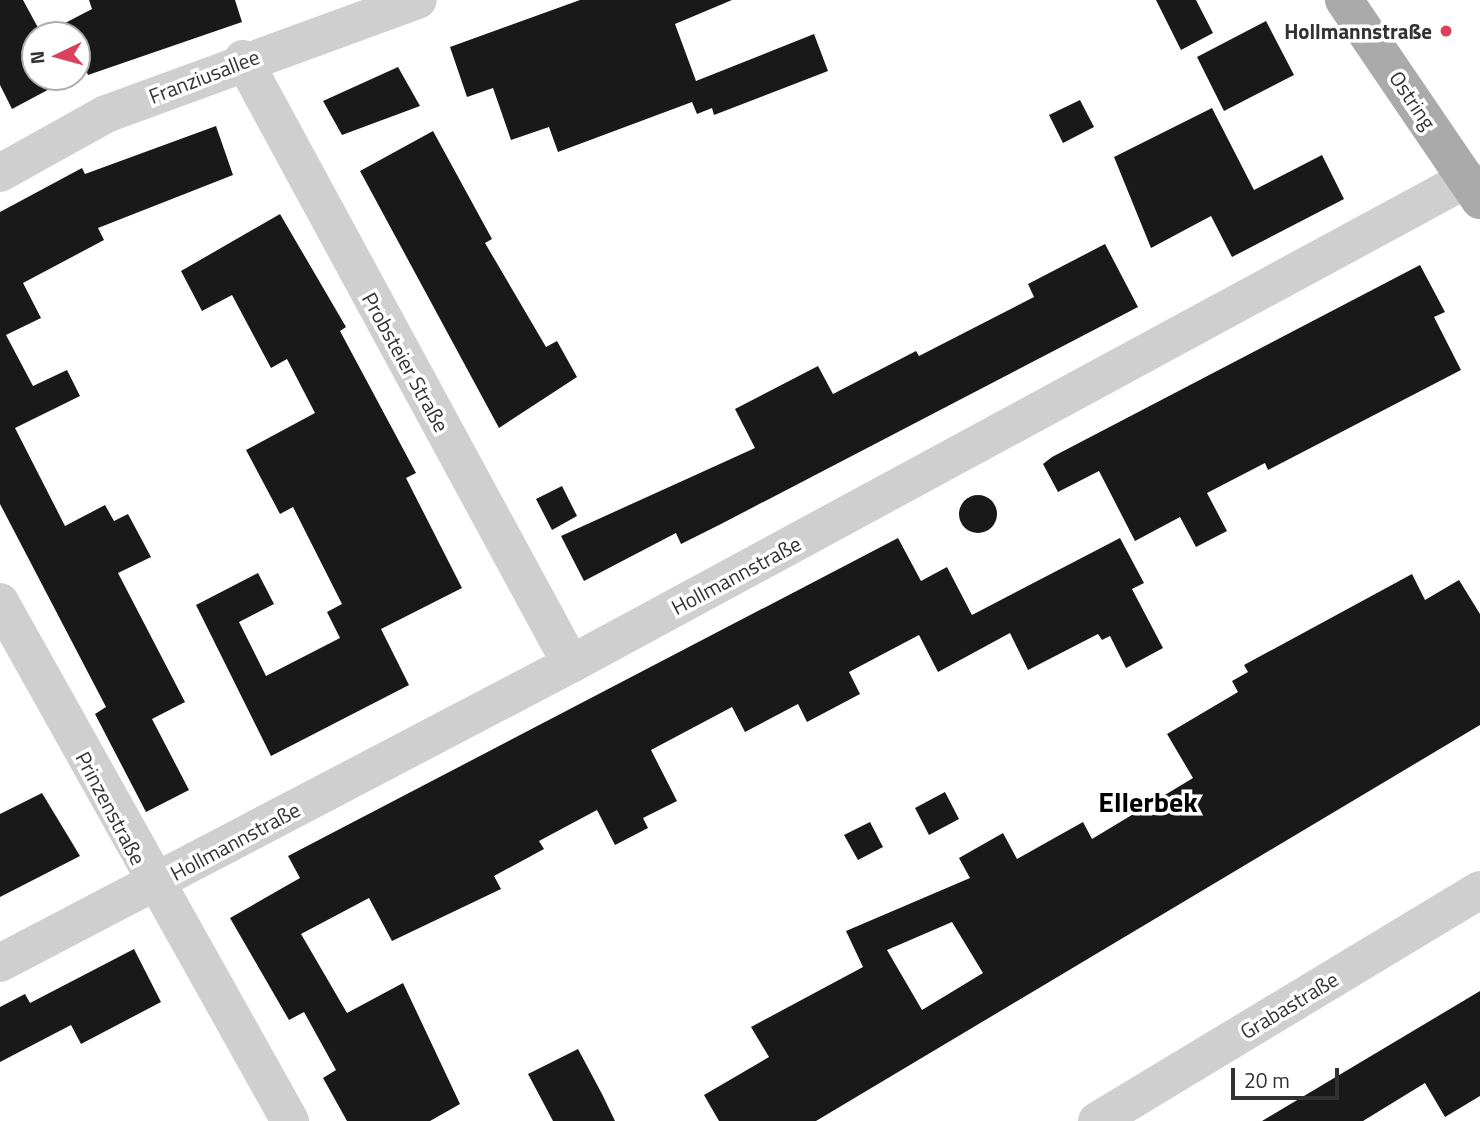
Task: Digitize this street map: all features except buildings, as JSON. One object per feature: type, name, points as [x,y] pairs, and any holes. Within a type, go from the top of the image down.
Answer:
[{"type":"main road","name":"Ostring","points":[[1345,0],[1474,190]]},
{"type":"street","name":"Franziusallee","points":[[0,173],[106,114],[243,59],[418,0]]},
{"type":"street","name":"Probsteier Straße","points":[[243,59],[571,664]]},
{"type":"street","name":"Hollmannstraße","points":[[0,962],[1474,190]]},
{"type":"street","name":"Prinzenstraße","points":[[0,602],[152,884],[290,1121]]},
{"type":"street","name":"Grabastraße","points":[[1097,1121],[1480,890]]},
{"type":"place","name":"Hollmannstraße","points":[[1446,31]]},
{"type":"district","name":"Ellerbek","points":[[1148,802]]}]
